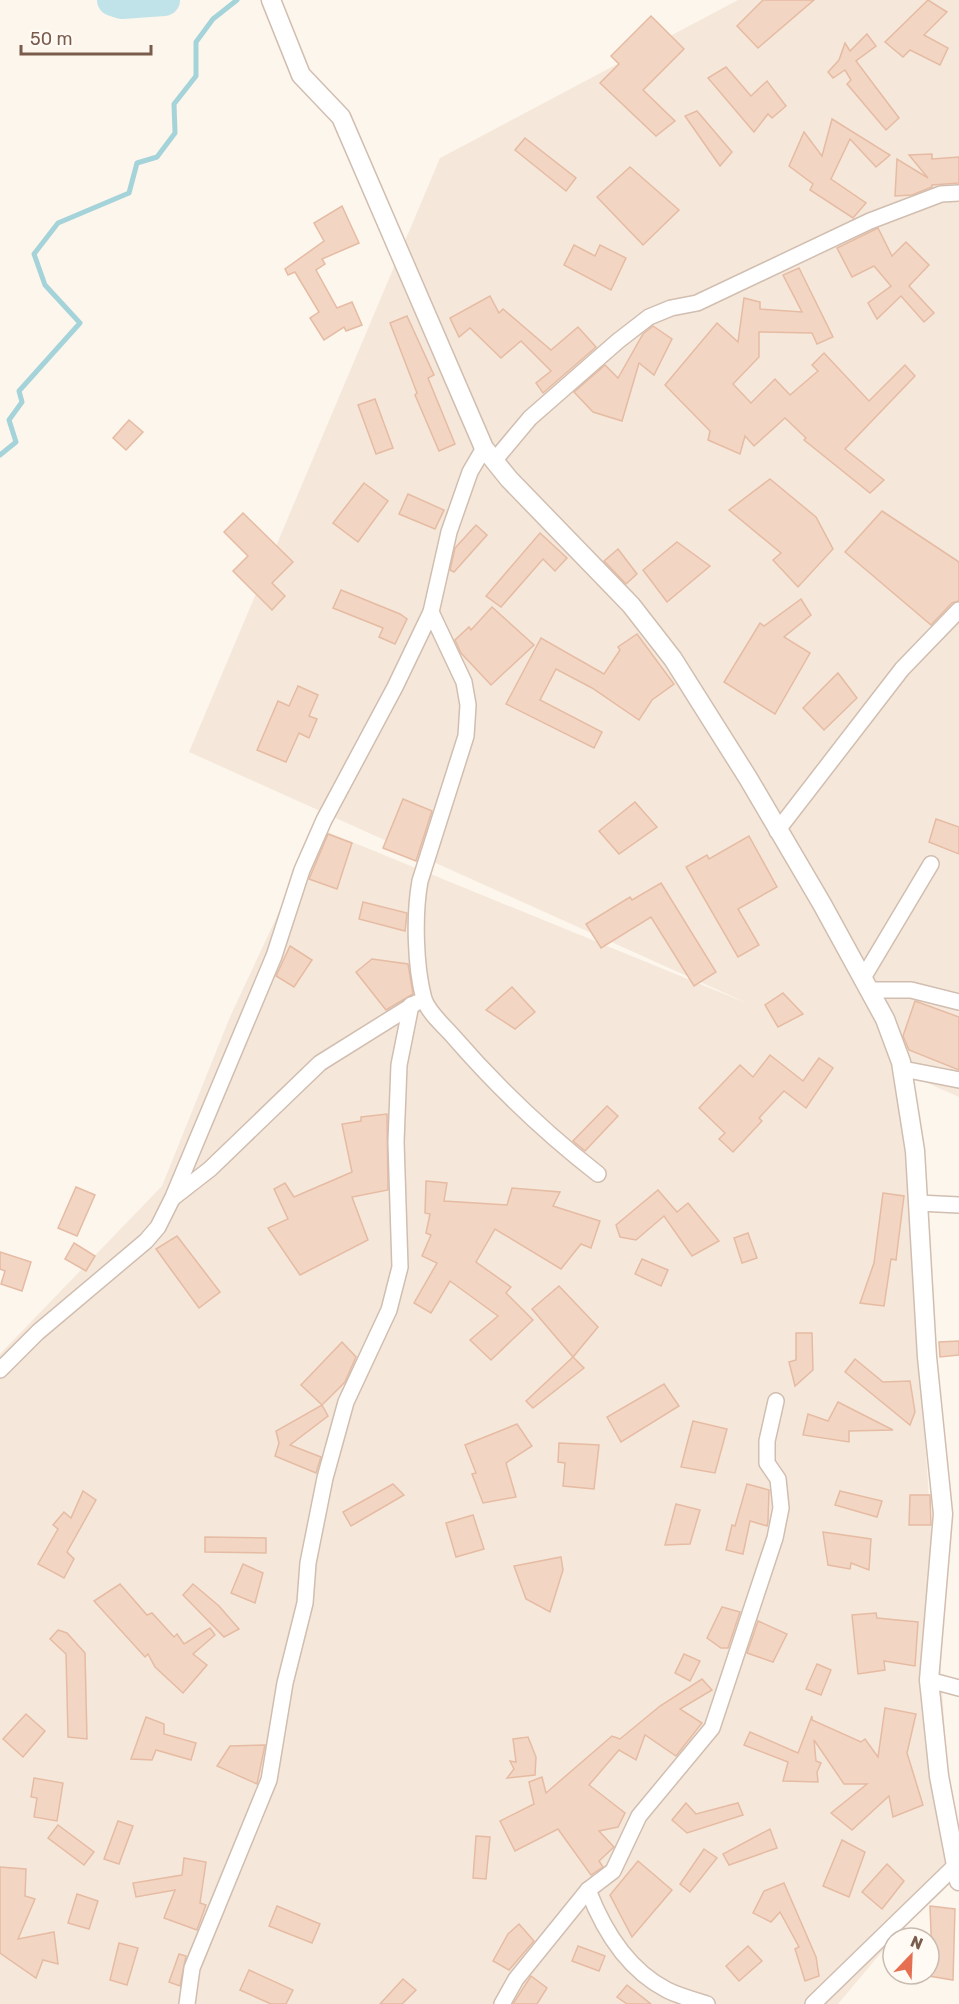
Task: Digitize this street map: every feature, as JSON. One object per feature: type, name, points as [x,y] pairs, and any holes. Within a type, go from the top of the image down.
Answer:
[{"type":"street","points":[[271,0],[302,75],[341,117],[489,454],[631,605],[673,659],[748,778],[866,984],[885,1019],[903,1068],[915,1152],[927,1357],[943,1514],[929,1680],[939,1776],[958,1873],[813,2004]]},
{"type":"street","points":[[0,1370],[38,1332],[146,1241],[158,1227],[173,1197],[274,956],[302,870],[324,820],[395,687],[431,612],[449,532],[470,472],[618,341],[649,317],[671,308],[697,303],[870,221],[941,194],[959,193]]},
{"type":"street","points":[[777,831],[902,669],[959,610]]},
{"type":"street","points":[[187,2004],[192,1968],[269,1780],[285,1683],[305,1603],[308,1563],[325,1478],[346,1402],[389,1310],[400,1267],[396,1131],[399,1065],[418,1003],[420,972],[417,900],[420,881],[466,736],[468,705],[460,672],[431,612]]},
{"type":"street","points":[[866,984],[931,864]]},
{"type":"street","points":[[866,984],[911,990],[959,1002]]},
{"type":"street","points":[[418,1003],[535,1123],[598,1174]]},
{"type":"street","points":[[173,1197],[210,1169],[320,1063],[418,1003]]},
{"type":"street","points":[[903,1068],[959,1080]]},
{"type":"street","points":[[918,1203],[959,1205]]},
{"type":"street","points":[[502,2004],[516,1978],[588,1890],[613,1871],[639,1816],[712,1728],[775,1538],[781,1508],[778,1479],[767,1462],[767,1441],[776,1401]]},
{"type":"street","points":[[929,1680],[959,1688]]},
{"type":"street","points":[[588,1890],[600,1921],[640,1970],[667,1990],[707,2004]]},
{"type":"shaded area","points":[[738,0],[959,0],[959,1097],[900,1071],[954,1866],[904,1926],[881,1926],[881,1953],[838,2004],[0,2004],[0,1354],[162,1186],[230,1017],[318,828],[749,1004],[189,752],[440,158]]},
{"type":"building","points":[[763,0],[814,0],[758,48],[737,26]]},
{"type":"building","points":[[928,0],[947,12],[924,35],[948,48],[940,65],[910,50],[903,57],[885,42]]},
{"type":"building","points":[[651,16],[684,49],[643,90],[675,121],[656,136],[600,83],[619,64],[611,56]]},
{"type":"building","points":[[867,34],[876,46],[856,61],[899,118],[886,130],[847,84],[851,80],[845,70],[833,78],[828,72],[839,60],[845,43],[850,51]]},
{"type":"building","points":[[726,67],[751,96],[767,81],[786,106],[772,118],[768,114],[754,132],[708,78]]},
{"type":"building","points":[[697,111],[732,152],[720,166],[685,116]]},
{"type":"building","points":[[832,119],[890,155],[876,167],[850,139],[831,179],[866,203],[853,218],[810,190],[813,184],[789,166],[804,132],[822,156]]},
{"type":"building","points":[[525,138],[576,178],[566,191],[515,150]]},
{"type":"building","points":[[932,154],[932,159],[959,157],[959,183],[932,185],[912,195],[895,196],[897,159],[928,178],[909,155]]},
{"type":"building","points":[[630,167],[679,210],[643,245],[597,197]]},
{"type":"building","points":[[342,206],[359,243],[322,259],[325,264],[316,270],[337,308],[352,302],[362,325],[346,331],[344,327],[324,340],[310,318],[319,312],[295,272],[288,275],[285,269],[324,241],[314,223]]},
{"type":"building","points":[[878,228],[892,256],[906,242],[929,265],[909,286],[934,313],[924,322],[901,296],[877,319],[868,303],[891,286],[874,266],[852,277],[837,248]]},
{"type":"building","points":[[574,245],[595,256],[600,245],[626,258],[611,290],[564,265]]},
{"type":"building","points":[[799,268],[833,337],[817,344],[812,333],[759,332],[759,357],[733,384],[751,403],[775,379],[790,395],[818,371],[812,365],[824,353],[869,401],[905,365],[915,376],[845,449],[884,480],[870,493],[804,440],[806,438],[785,418],[754,446],[745,436],[740,454],[708,440],[710,431],[665,385],[717,323],[738,342],[744,298],[760,302],[760,309],[802,312],[783,275]]},
{"type":"building","points":[[490,296],[499,313],[503,309],[551,350],[578,327],[596,347],[543,393],[536,383],[551,371],[521,341],[501,358],[470,328],[459,337],[450,318]]},
{"type":"building","points":[[407,316],[434,375],[428,378],[455,444],[439,451],[415,395],[417,393],[390,323]]},
{"type":"building","points":[[653,326],[672,339],[654,375],[639,363],[622,421],[593,412],[574,392],[605,365],[618,378],[643,334]]},
{"type":"building","points":[[375,399],[393,448],[376,454],[358,405]]},
{"type":"building","points":[[129,420],[143,432],[126,450],[113,438]]},
{"type":"building","points":[[770,479],[816,517],[833,549],[798,587],[773,560],[781,553],[729,510]]},
{"type":"building","points":[[364,483],[388,501],[358,542],[333,523]]},
{"type":"building","points":[[408,494],[444,510],[435,529],[399,514]]},
{"type":"building","points":[[882,511],[959,562],[959,601],[952,603],[931,625],[845,552]]},
{"type":"building","points":[[243,513],[293,562],[272,583],[285,596],[272,610],[233,571],[248,556],[224,532]]},
{"type":"building","points":[[476,525],[487,535],[454,572],[450,570],[455,548]]},
{"type":"building","points":[[540,533],[567,558],[555,571],[543,559],[501,607],[486,596]]},
{"type":"building","points":[[677,542],[710,566],[667,602],[643,570]]},
{"type":"building","points":[[618,549],[637,574],[626,584],[604,561]]},
{"type":"building","points":[[341,590],[407,619],[395,644],[379,637],[383,628],[333,608]]},
{"type":"building","points":[[801,599],[811,615],[784,637],[810,653],[775,714],[724,682],[760,623],[764,626]]},
{"type":"building","points":[[492,607],[534,645],[491,685],[461,653],[455,640],[469,627],[471,630]]},
{"type":"building","points":[[637,634],[674,684],[652,700],[639,720],[592,688],[556,669],[540,700],[602,732],[594,748],[506,704],[541,638],[604,674],[620,650],[618,647]]},
{"type":"building","points":[[838,673],[857,698],[824,730],[803,708]]},
{"type":"building","points":[[298,686],[318,695],[309,716],[317,719],[309,738],[299,733],[286,762],[257,750],[278,701],[289,706]]},
{"type":"building","points":[[403,799],[432,811],[416,861],[383,848]]},
{"type":"building","points":[[635,802],[657,827],[619,854],[599,831]]},
{"type":"building","points":[[936,819],[959,827],[959,854],[929,842]]},
{"type":"building","points":[[328,834],[352,843],[337,889],[309,879]]},
{"type":"building","points":[[749,836],[777,887],[738,909],[759,945],[738,957],[686,867],[707,855],[709,859]]},
{"type":"building","points":[[661,883],[716,972],[694,986],[651,917],[601,948],[586,924],[630,897],[632,900]]},
{"type":"building","points":[[363,902],[407,913],[405,931],[359,919]]},
{"type":"building","points":[[290,946],[312,960],[294,987],[276,976]]},
{"type":"building","points":[[372,959],[408,964],[413,994],[386,1010],[356,972]]},
{"type":"building","points":[[512,987],[535,1012],[515,1029],[486,1010]]},
{"type":"building","points":[[783,993],[803,1014],[778,1027],[765,1005]]},
{"type":"building","points":[[915,1001],[959,1017],[959,1070],[909,1050],[903,1036]]},
{"type":"building","points":[[770,1055],[803,1081],[819,1058],[833,1068],[806,1108],[784,1091],[759,1118],[762,1121],[733,1152],[719,1139],[725,1133],[699,1108],[740,1065],[753,1077]]},
{"type":"building","points":[[607,1106],[618,1116],[585,1151],[573,1141]]},
{"type":"building","points":[[387,1114],[388,1190],[352,1197],[368,1240],[300,1275],[268,1228],[288,1219],[274,1189],[285,1183],[294,1197],[352,1172],[342,1124],[361,1121],[361,1117]]},
{"type":"building","points":[[426,1181],[447,1183],[444,1201],[507,1205],[512,1188],[560,1192],[553,1206],[600,1221],[591,1248],[581,1244],[561,1269],[495,1229],[476,1262],[511,1287],[506,1293],[533,1320],[491,1360],[470,1340],[498,1316],[450,1281],[431,1313],[414,1303],[437,1263],[422,1256],[431,1235],[426,1233],[430,1214],[425,1213]]},
{"type":"building","points":[[76,1187],[95,1195],[77,1236],[58,1228]]},
{"type":"building","points":[[658,1190],[677,1212],[688,1203],[719,1241],[692,1256],[664,1216],[636,1240],[620,1237],[616,1225]]},
{"type":"building","points":[[883,1193],[904,1196],[896,1260],[891,1259],[884,1306],[860,1303],[874,1263]]},
{"type":"building","points":[[748,1233],[757,1258],[742,1263],[734,1238]]},
{"type":"building","points":[[177,1236],[220,1292],[199,1308],[156,1249]]},
{"type":"building","points":[[74,1243],[95,1256],[86,1271],[65,1259]]},
{"type":"building","points":[[0,1252],[31,1262],[22,1291],[1,1284],[5,1271],[0,1269]]},
{"type":"building","points":[[642,1259],[668,1270],[661,1286],[635,1274]]},
{"type":"building","points":[[559,1286],[598,1327],[573,1357],[532,1309]]},
{"type":"building","points":[[796,1333],[812,1333],[813,1370],[795,1386],[789,1362],[796,1360]]},
{"type":"building","points":[[959,1341],[959,1355],[940,1357],[939,1342]]},
{"type":"building","points":[[342,1342],[356,1357],[345,1382],[322,1405],[301,1385]]},
{"type":"building","points":[[573,1357],[584,1368],[533,1408],[526,1401]]},
{"type":"building","points":[[855,1359],[883,1382],[910,1381],[915,1412],[910,1425],[845,1372]]},
{"type":"building","points":[[664,1384],[679,1406],[621,1442],[607,1417]]},
{"type":"building","points":[[838,1402],[893,1430],[849,1431],[849,1442],[803,1435],[808,1414],[828,1421]]},
{"type":"building","points":[[322,1405],[328,1416],[290,1445],[321,1457],[316,1473],[275,1456],[279,1443],[276,1431]]},
{"type":"building","points":[[693,1421],[727,1429],[715,1473],[681,1467]]},
{"type":"building","points":[[517,1424],[532,1446],[506,1463],[516,1497],[483,1503],[472,1474],[476,1473],[465,1445]]},
{"type":"building","points":[[559,1443],[599,1445],[594,1489],[563,1486],[565,1463],[558,1462]]},
{"type":"building","points":[[393,1484],[404,1495],[351,1526],[343,1512]]},
{"type":"building","points":[[747,1484],[769,1490],[768,1522],[767,1526],[750,1521],[743,1554],[726,1550],[732,1525],[735,1526]]},
{"type":"building","points":[[83,1491],[96,1500],[67,1552],[74,1559],[64,1578],[38,1564],[58,1529],[53,1525],[64,1512],[71,1518]]},
{"type":"building","points":[[840,1491],[882,1501],[877,1517],[835,1505]]},
{"type":"building","points":[[910,1495],[930,1495],[931,1525],[909,1525]]},
{"type":"building","points":[[676,1504],[700,1510],[690,1544],[665,1545]]},
{"type":"building","points":[[473,1515],[484,1549],[456,1557],[446,1523]]},
{"type":"building","points":[[823,1532],[871,1539],[869,1570],[851,1563],[850,1569],[828,1565]]},
{"type":"building","points":[[205,1537],[266,1538],[266,1553],[205,1552]]},
{"type":"building","points":[[561,1557],[563,1570],[550,1612],[526,1599],[514,1566]]},
{"type":"building","points":[[243,1564],[263,1573],[255,1603],[231,1593]]},
{"type":"building","points":[[120,1584],[147,1615],[152,1613],[174,1637],[177,1634],[184,1644],[210,1628],[215,1635],[193,1654],[207,1665],[183,1693],[155,1667],[148,1654],[145,1657],[94,1601]]},
{"type":"building","points":[[193,1584],[219,1606],[239,1629],[224,1637],[183,1595]]},
{"type":"building","points":[[722,1607],[740,1612],[728,1648],[721,1648],[707,1638]]},
{"type":"building","points":[[876,1613],[877,1618],[918,1622],[915,1666],[884,1661],[885,1670],[858,1674],[852,1615]]},
{"type":"building","points":[[758,1621],[787,1634],[773,1662],[747,1653]]},
{"type":"building","points":[[58,1630],[67,1633],[85,1653],[87,1739],[68,1737],[66,1654],[50,1639]]},
{"type":"building","points":[[684,1654],[700,1661],[690,1681],[675,1673]]},
{"type":"building","points":[[817,1664],[831,1670],[821,1695],[806,1689]]},
{"type":"building","points":[[702,1679],[712,1690],[680,1709],[702,1723],[676,1756],[645,1735],[636,1760],[619,1750],[589,1785],[625,1813],[618,1827],[599,1831],[614,1847],[599,1861],[603,1867],[591,1875],[558,1829],[515,1851],[500,1821],[534,1804],[529,1782],[542,1777],[546,1793],[612,1736],[620,1739],[660,1706]]},
{"type":"building","points":[[885,1708],[916,1714],[907,1753],[923,1805],[893,1817],[889,1796],[852,1830],[831,1813],[867,1784],[844,1784],[814,1740],[816,1761],[821,1763],[817,1772],[818,1782],[783,1781],[788,1762],[744,1745],[750,1732],[798,1753],[812,1716],[812,1720],[861,1742],[865,1739],[878,1757]]},
{"type":"building","points":[[26,1714],[45,1731],[23,1757],[3,1739]]},
{"type":"building","points":[[146,1717],[164,1724],[164,1734],[196,1743],[191,1760],[156,1750],[152,1760],[131,1759]]},
{"type":"building","points":[[528,1737],[536,1757],[535,1775],[507,1778],[514,1769],[510,1761],[516,1762],[513,1739]]},
{"type":"building","points":[[265,1745],[257,1784],[217,1766],[230,1746]]},
{"type":"building","points":[[34,1778],[63,1783],[57,1821],[34,1817],[37,1798],[31,1797]]},
{"type":"building","points":[[686,1803],[696,1814],[738,1803],[743,1815],[687,1833],[672,1820]]},
{"type":"building","points":[[118,1821],[133,1826],[119,1864],[104,1859]]},
{"type":"building","points":[[58,1825],[94,1852],[84,1865],[48,1838]]},
{"type":"building","points":[[770,1829],[777,1848],[729,1865],[723,1854]]},
{"type":"building","points":[[476,1836],[490,1837],[486,1879],[473,1878]]},
{"type":"building","points":[[842,1840],[865,1852],[849,1897],[823,1886]]},
{"type":"building","points":[[704,1849],[717,1858],[690,1892],[680,1884]]},
{"type":"building","points":[[184,1858],[206,1862],[200,1903],[206,1905],[197,1930],[164,1918],[175,1890],[136,1897],[133,1883],[182,1875]]},
{"type":"building","points":[[638,1861],[672,1890],[632,1937],[610,1895]]},
{"type":"building","points":[[887,1864],[904,1881],[882,1909],[862,1892]]},
{"type":"building","points":[[0,1867],[26,1869],[25,1896],[35,1899],[18,1939],[54,1932],[58,1964],[43,1960],[36,1978],[0,1953]]},
{"type":"building","points":[[784,1883],[816,1957],[819,1976],[805,1981],[795,1949],[799,1947],[780,1912],[771,1922],[753,1913],[764,1891]]},
{"type":"building","points":[[77,1894],[98,1901],[89,1929],[68,1923]]},
{"type":"building","points":[[277,1906],[320,1924],[312,1943],[269,1926]]},
{"type":"building","points":[[930,1906],[955,1909],[953,1980],[941,1978],[941,1926],[931,1926]]},
{"type":"building","points":[[519,1924],[534,1941],[509,1970],[493,1961],[508,1934]]},
{"type":"building","points":[[119,1943],[138,1948],[127,1985],[110,1980]]},
{"type":"building","points":[[578,1946],[605,1956],[599,1971],[572,1961]]},
{"type":"building","points":[[748,1946],[762,1961],[739,1981],[726,1966]]},
{"type":"building","points":[[179,1954],[186,1956],[180,1986],[169,1982]]},
{"type":"building","points":[[249,1970],[293,1990],[286,2004],[271,2004],[240,1990]]},
{"type":"building","points":[[531,1976],[547,1988],[537,2004],[513,2004]]},
{"type":"building","points":[[403,1979],[416,1990],[402,2004],[380,2004]]},
{"type":"building","points":[[627,1985],[651,2004],[627,2004],[617,1997]]},
{"type":"waterway","points":[[113,0],[122,3],[164,0]]},
{"type":"waterway","points":[[0,455],[16,442],[9,420],[22,402],[19,391],[80,323],[45,285],[34,254],[58,223],[129,193],[137,163],[157,157],[175,133],[174,104],[196,76],[196,42],[213,19],[237,0]]}]
